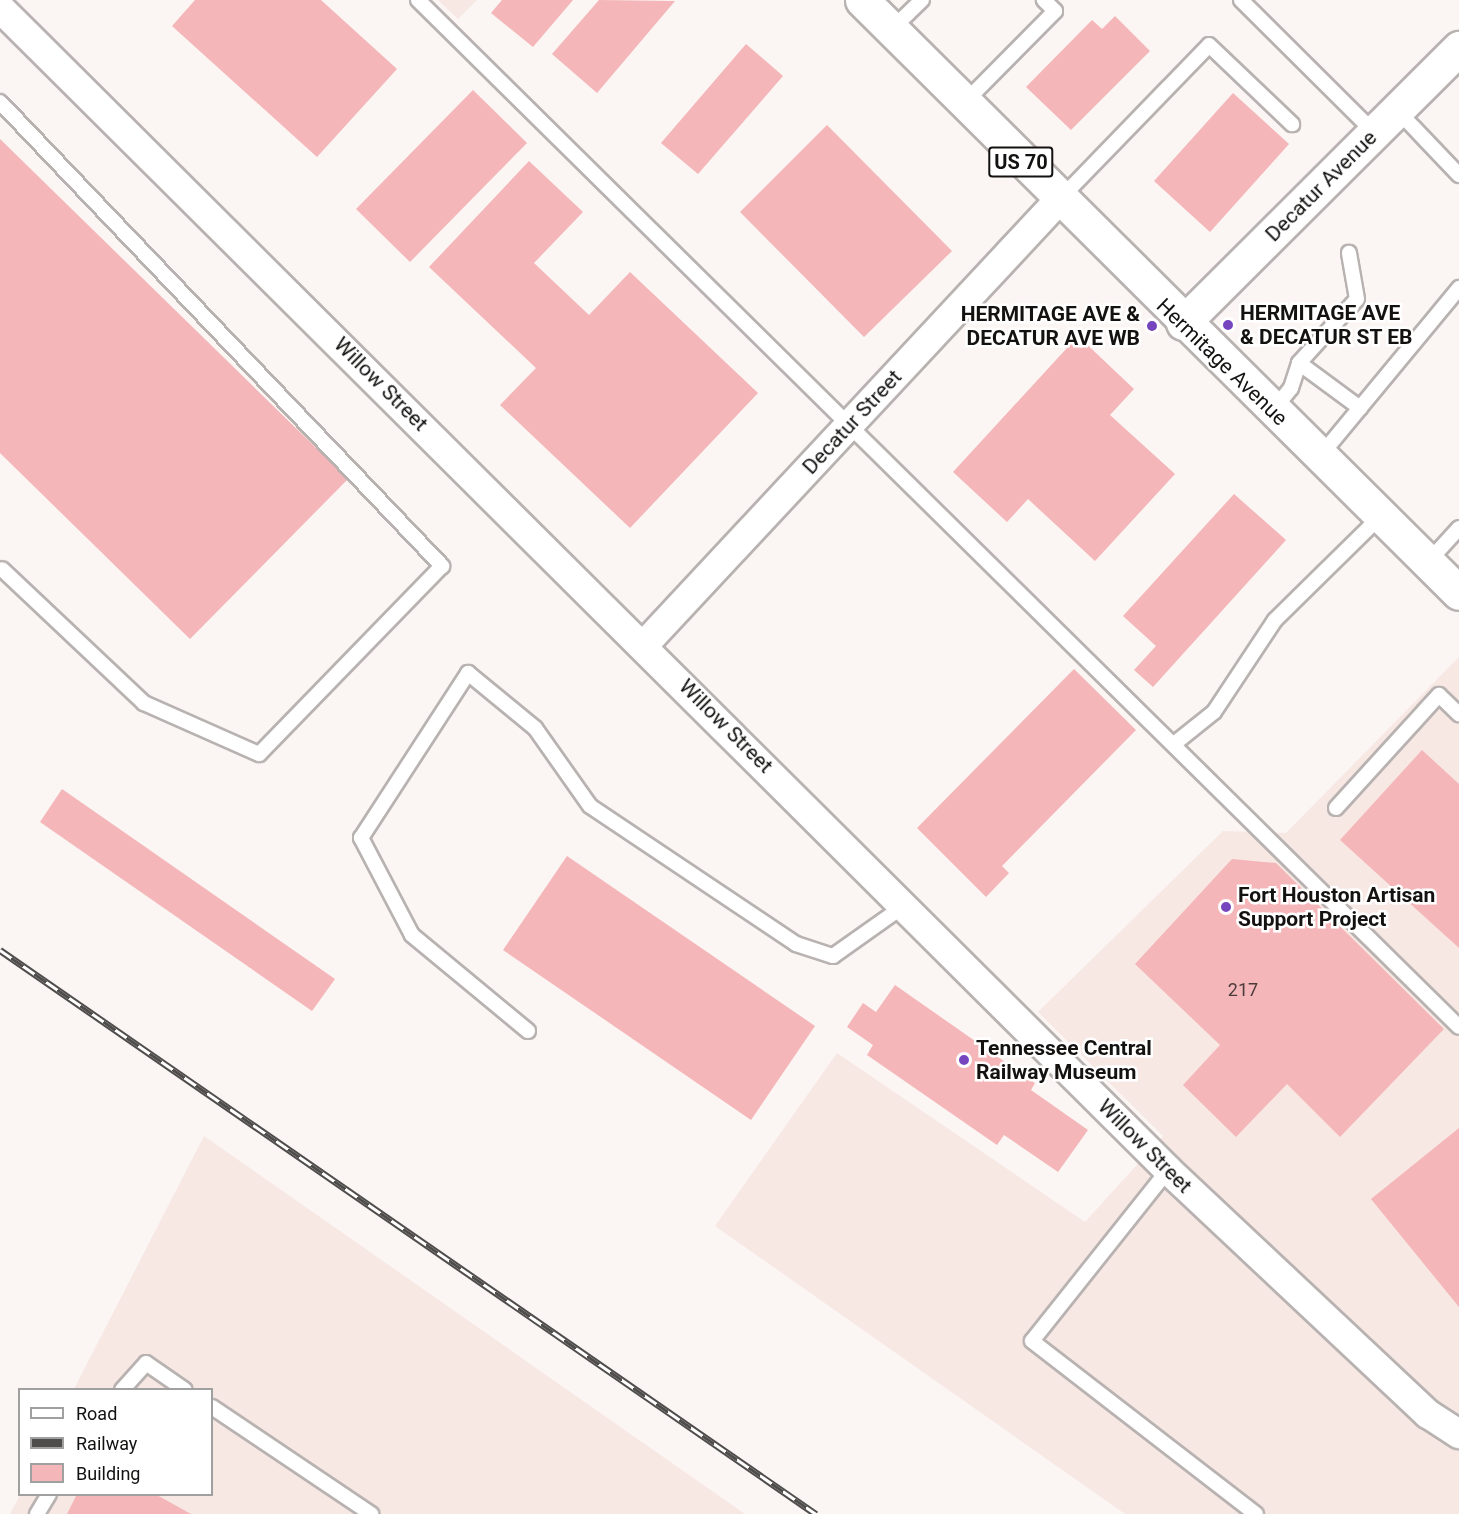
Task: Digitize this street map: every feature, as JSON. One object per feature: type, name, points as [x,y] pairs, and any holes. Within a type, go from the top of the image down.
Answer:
[{"type":"main road","name":"Hermitage Avenue","points":[[862,0],[1059,200],[1459,593]]},
{"type":"main road","name":"Decatur Avenue","points":[[1183,323],[1459,48]]},
{"type":"street","name":"Willow Street","points":[[0,8],[645,644],[1168,1170],[1428,1414],[1459,1434]]},
{"type":"street","name":"Decatur Street","points":[[645,644],[1059,200]]},
{"type":"lane","points":[[418,0],[851,423],[1459,1027]]},
{"type":"lane","points":[[891,30],[922,0]]},
{"type":"lane","points":[[964,104],[1055,11],[1044,0]]},
{"type":"lane","points":[[1241,0],[1386,122],[1459,175]]},
{"type":"lane","points":[[1059,200],[1209,45],[1292,124]]},
{"type":"lane","points":[[0,102],[442,566],[259,754],[144,703],[2,569]]},
{"type":"lane","points":[[1272,411],[1291,388],[1299,363],[1357,299],[1349,253]]},
{"type":"lane","points":[[1320,457],[1459,288]]},
{"type":"lane","points":[[1299,363],[1360,408]]},
{"type":"lane","points":[[1174,744],[1214,712],[1275,620],[1381,516]]},
{"type":"lane","points":[[1428,562],[1459,528]]},
{"type":"lane","points":[[528,1031],[412,935],[361,838],[468,673],[535,728],[590,806],[796,944],[833,956],[905,905]]},
{"type":"lane","points":[[1336,808],[1439,695],[1459,714]]},
{"type":"lane","points":[[1168,1170],[1032,1341],[1256,1514]]},
{"type":"lane","points":[[123,1388],[146,1363],[184,1388]]},
{"type":"lane","points":[[213,1408],[371,1514]]},
{"type":"lane","points":[[37,1514],[48,1496]]},
{"type":"shaded area","points":[[438,0],[477,0],[458,19]]},
{"type":"shaded area","points":[[1459,657],[1459,1514],[1125,1514],[715,1226],[837,1053],[1085,1222],[1163,1136],[1038,1012],[1223,831],[1286,833]]},
{"type":"shaded area","points":[[204,1136],[745,1514],[10,1514],[19,1496],[213,1496],[213,1388],[75,1388]]},
{"type":"building","points":[[195,0],[321,0],[397,69],[317,157],[172,26]]},
{"type":"building","points":[[502,0],[573,0],[533,47],[491,13]]},
{"type":"building","points":[[599,0],[675,1],[597,93],[552,54]]},
{"type":"building","points":[[1115,16],[1150,51],[1071,130],[1026,87],[1092,20],[1102,29]]},
{"type":"building","points":[[746,44],[783,76],[698,174],[661,143]]},
{"type":"building","points":[[473,90],[527,143],[410,262],[356,209]]},
{"type":"building","points":[[1233,93],[1289,144],[1210,232],[1154,181]]},
{"type":"building","points":[[827,125],[952,251],[864,337],[740,212]]},
{"type":"building","points":[[0,139],[348,479],[190,639],[0,453]]},
{"type":"building","points":[[529,161],[583,212],[534,263],[589,315],[630,272],[758,393],[630,528],[500,405],[536,368],[429,267]]},
{"type":"building","points":[[1078,336],[1134,389],[1110,415],[1175,474],[1095,561],[1028,499],[1007,522],[953,472]]},
{"type":"building","points":[[1234,494],[1286,540],[1153,687],[1134,670],[1156,646],[1123,616]]},
{"type":"building","points":[[1074,669],[1136,730],[1002,866],[1009,873],[986,897],[917,828]]},
{"type":"building","points":[[1422,750],[1459,784],[1459,948],[1340,840]]},
{"type":"building","points":[[62,789],[335,979],[312,1011],[40,822]]},
{"type":"building","points":[[567,856],[815,1026],[751,1120],[503,950]]},
{"type":"building","points":[[1232,859],[1276,863],[1444,1029],[1340,1137],[1287,1084],[1236,1137],[1183,1085],[1220,1045],[1135,964]]},
{"type":"building","points":[[895,985],[1035,1083],[1031,1090],[1088,1130],[1058,1172],[1004,1135],[997,1145],[867,1055],[873,1045],[847,1027],[863,1003],[876,1012]]},
{"type":"building","points":[[1459,1128],[1459,1307],[1371,1199]]},
{"type":"building","points":[[76,1496],[159,1496],[191,1514],[67,1514]]},
{"type":"railway","points":[[0,950],[816,1514]]},
{"type":"place","name":"HERMITAGE AVE & DECATUR ST EB","points":[[1228,325]]},
{"type":"place","name":"HERMITAGE AVE & DECATUR AVE WB","points":[[1152,326]]},
{"type":"place","name":"Fort Houston Artisan Support Project","points":[[1226,907]]},
{"type":"place","name":"Tennessee Central Railway Museum","points":[[964,1060]]}]
